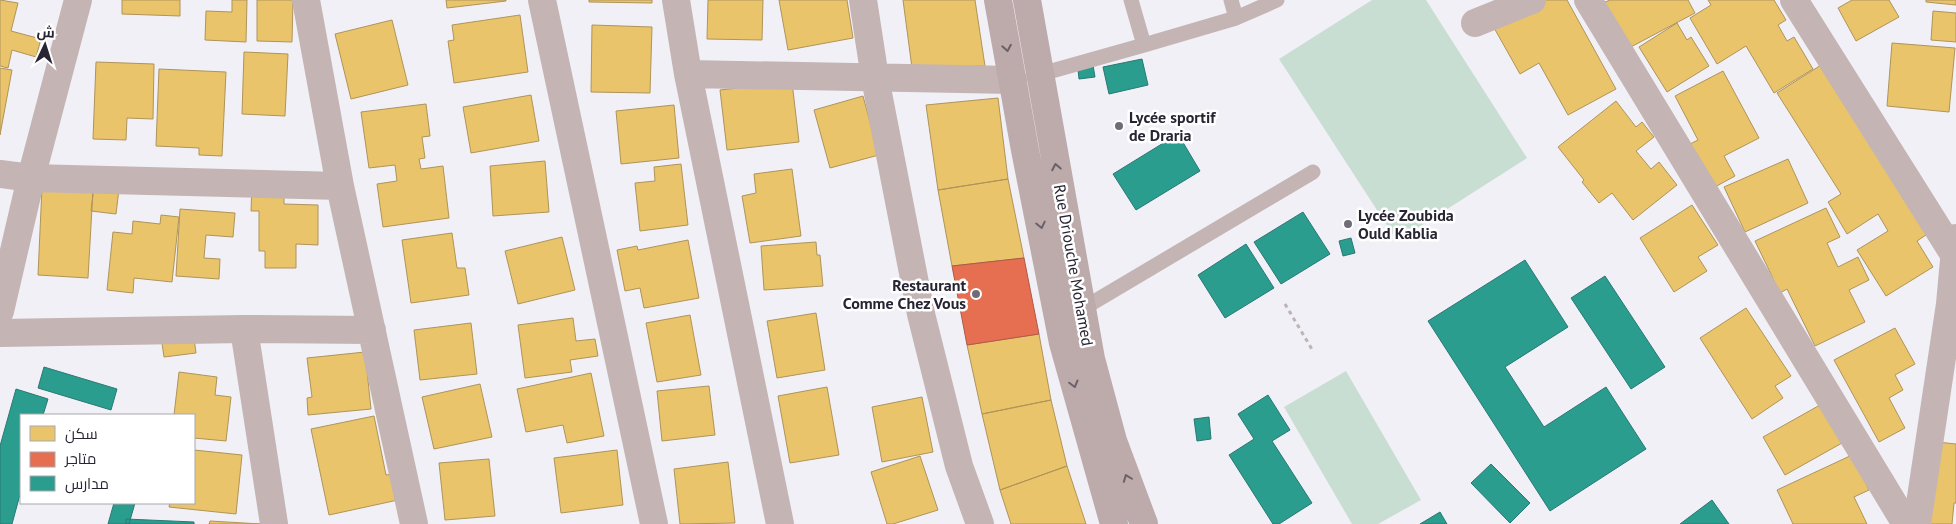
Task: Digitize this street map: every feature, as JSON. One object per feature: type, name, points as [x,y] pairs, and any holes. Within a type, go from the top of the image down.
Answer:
[{"type":"main road","name":"Rue Driouche Mohamed","points":[[998,0],[1063,343],[1114,524]]},
{"type":"main road","name":"Rue Driouche Mohamed","points":[[1027,0],[1091,359],[1113,441],[1144,524]]},
{"type":"street","points":[[0,311],[31,178],[78,0]]},
{"type":"street","points":[[306,0],[340,186],[414,524]]},
{"type":"street","points":[[542,0],[654,524]]},
{"type":"street","points":[[676,0],[688,74],[780,524]]},
{"type":"street","points":[[863,0],[875,78],[921,314],[959,466],[980,524]]},
{"type":"street","points":[[1475,22],[1532,0]]},
{"type":"street","points":[[1588,0],[1906,524]]},
{"type":"street","points":[[1794,0],[1955,247],[1953,304],[1917,524]]},
{"type":"street","points":[[688,74],[1013,80]]},
{"type":"street","points":[[0,174],[31,178],[340,186]]},
{"type":"street","points":[[0,333],[244,329],[372,330]]},
{"type":"street","points":[[244,329],[274,524]]},
{"type":"lane","points":[[1131,0],[1144,45]]},
{"type":"lane","points":[[1231,0],[1236,18]]},
{"type":"lane","points":[[1041,74],[1236,18],[1277,0]]},
{"type":"lane","points":[[1082,309],[1314,172]]},
{"type":"path","points":[[1285,304],[1313,350]]},
{"type":"green space","points":[[1372,0],[1426,0],[1527,158],[1397,241],[1279,59]]},
{"type":"green space","points":[[1346,371],[1421,500],[1378,524],[1352,524],[1284,407]]},
{"type":"building: سكن","points":[[0,0],[18,3],[11,31],[41,39],[36,57],[12,50],[8,68],[0,66]]},
{"type":"building: سكن","points":[[122,0],[180,0],[180,16],[122,14]]},
{"type":"building: سكن","points":[[232,0],[247,0],[246,42],[205,40],[206,11],[232,12]]},
{"type":"building: سكن","points":[[257,0],[293,0],[292,42],[257,41]]},
{"type":"building: سكن","points":[[446,0],[506,0],[506,1],[447,8]]},
{"type":"building: سكن","points":[[589,0],[652,0],[652,3],[589,2]]},
{"type":"building: سكن","points":[[708,0],[763,0],[762,40],[707,39]]},
{"type":"building: سكن","points":[[779,0],[847,0],[853,38],[788,50]]},
{"type":"building: سكن","points":[[903,0],[975,0],[985,66],[912,68]]},
{"type":"building: سكن","points":[[1545,0],[1567,0],[1616,89],[1568,115],[1539,63],[1520,74],[1493,26]]},
{"type":"building: سكن","points":[[1610,0],[1688,0],[1695,13],[1627,49],[1603,3]]},
{"type":"building: سكن","points":[[1708,0],[1774,0],[1786,20],[1778,25],[1787,41],[1794,37],[1813,69],[1774,93],[1746,46],[1717,64],[1690,18],[1711,5]]},
{"type":"building: سكن","points":[[1852,0],[1889,0],[1899,17],[1856,41],[1838,8]]},
{"type":"building: سكن","points":[[1926,0],[1956,0],[1956,5],[1926,2]]},
{"type":"building: سكن","points":[[1933,11],[1956,13],[1956,42],[1931,40]]},
{"type":"building: سكن","points":[[520,15],[528,72],[454,83],[448,41],[454,40],[452,25]]},
{"type":"building: سكن","points":[[392,20],[408,85],[351,99],[335,34]]},
{"type":"building: سكن","points":[[1677,23],[1687,40],[1691,37],[1709,66],[1667,92],[1639,47]]},
{"type":"building: سكن","points":[[592,25],[652,27],[650,93],[591,92]]},
{"type":"building: سكن","points":[[1892,43],[1955,48],[1949,112],[1887,106]]},
{"type":"building: سكن","points":[[244,52],[288,54],[285,116],[242,114]]},
{"type":"building: سكن","points":[[1829,60],[1935,229],[1917,241],[1933,267],[1886,296],[1857,250],[1888,231],[1878,214],[1847,234],[1828,202],[1841,194],[1777,93]]},
{"type":"building: سكن","points":[[96,62],[154,64],[153,119],[127,118],[126,140],[93,139]]},
{"type":"building: سكن","points":[[0,68],[12,70],[0,135]]},
{"type":"building: سكن","points":[[159,69],[226,72],[222,156],[199,155],[199,148],[156,146]]},
{"type":"building: سكن","points":[[1723,71],[1759,138],[1724,156],[1735,176],[1713,188],[1690,144],[1698,140],[1675,96]]},
{"type":"building: سكن","points":[[792,82],[799,142],[727,150],[720,90]]},
{"type":"building: سكن","points":[[531,95],[539,141],[471,153],[463,107]]},
{"type":"building: سكن","points":[[863,96],[879,155],[830,168],[814,110]]},
{"type":"building: سكن","points":[[998,98],[1008,179],[938,190],[926,105]]},
{"type":"building: سكن","points":[[1616,101],[1636,127],[1642,122],[1654,137],[1636,151],[1651,169],[1659,162],[1677,185],[1633,220],[1612,193],[1599,203],[1558,147]]},
{"type":"building: سكن","points":[[426,104],[430,136],[422,137],[425,158],[419,159],[421,169],[443,166],[449,218],[383,227],[377,184],[397,181],[395,165],[369,168],[361,112]]},
{"type":"building: سكن","points":[[674,105],[679,158],[621,164],[616,111]]},
{"type":"building: سكن","points":[[1788,159],[1808,203],[1745,232],[1724,187]]},
{"type":"building: سكن","points":[[545,161],[549,212],[493,216],[490,166]]},
{"type":"building: سكن","points":[[681,164],[688,225],[640,231],[635,183],[655,181],[654,167]]},
{"type":"building: سكن","points":[[792,169],[801,236],[750,243],[742,196],[756,193],[754,174]]},
{"type":"building: سكن","points":[[1008,179],[1024,258],[952,266],[938,190]]},
{"type":"building: سكن","points":[[252,184],[284,184],[284,204],[318,205],[318,245],[296,244],[296,268],[265,268],[265,251],[259,251],[259,211],[251,211]]},
{"type":"building: سكن","points":[[94,186],[119,189],[116,214],[91,211]]},
{"type":"building: سكن","points":[[42,187],[93,190],[88,278],[38,275]]},
{"type":"building: سكن","points":[[1692,205],[1718,245],[1698,257],[1707,271],[1674,292],[1640,238]]},
{"type":"building: سكن","points":[[1826,208],[1840,237],[1827,243],[1838,267],[1858,257],[1869,280],[1849,290],[1865,322],[1815,346],[1787,289],[1780,293],[1755,241]]},
{"type":"building: سكن","points":[[180,209],[235,213],[233,237],[206,235],[204,258],[220,259],[219,279],[176,276]]},
{"type":"building: سكن","points":[[161,215],[179,217],[172,282],[134,278],[133,293],[107,290],[113,232],[132,234],[133,221],[160,224]]},
{"type":"building: سكن","points":[[452,233],[457,268],[465,268],[469,295],[411,303],[402,240]]},
{"type":"building: سكن","points":[[562,237],[575,290],[518,304],[505,251]]},
{"type":"building: سكن","points":[[688,240],[699,298],[644,308],[640,288],[625,291],[617,250],[637,246],[638,250]]},
{"type":"building: سكن","points":[[816,242],[817,255],[820,255],[823,286],[764,290],[761,246]]},
{"type":"building: سكن","points":[[1746,308],[1791,376],[1775,386],[1783,398],[1752,419],[1700,338]]},
{"type":"building: سكن","points":[[816,313],[825,370],[777,378],[767,321]]},
{"type":"building: سكن","points":[[690,315],[701,375],[657,382],[646,323]]},
{"type":"building: سكن","points":[[573,318],[576,341],[595,339],[598,356],[570,360],[572,372],[525,378],[518,325]]},
{"type":"building: سكن","points":[[471,323],[477,374],[420,380],[414,330]]},
{"type":"building: سكن","points":[[1895,328],[1915,364],[1895,375],[1903,390],[1889,398],[1905,428],[1879,442],[1834,360]]},
{"type":"building: سكن","points":[[193,331],[196,353],[164,357],[161,336]]},
{"type":"building: سكن","points":[[1039,334],[1051,400],[982,414],[967,345]]},
{"type":"building: سكن","points":[[365,352],[371,409],[308,415],[307,398],[312,397],[307,358]]},
{"type":"building: سكن","points":[[179,372],[217,377],[215,395],[231,397],[226,441],[195,438],[195,414],[174,414]]},
{"type":"building: سكن","points":[[591,373],[604,436],[567,443],[563,425],[526,432],[517,389]]},
{"type":"building: سكن","points":[[480,384],[492,437],[434,449],[422,397]]},
{"type":"building: سكن","points":[[709,386],[715,435],[662,441],[657,391]]},
{"type":"building: سكن","points":[[827,387],[839,455],[790,463],[778,396]]},
{"type":"building: سكن","points":[[922,397],[933,452],[882,462],[872,407]]},
{"type":"building: سكن","points":[[1051,400],[1067,466],[1000,490],[982,414]]},
{"type":"building: سكن","points":[[1820,405],[1842,443],[1785,475],[1763,437]]},
{"type":"building: سكن","points":[[374,416],[386,475],[393,474],[398,500],[329,515],[311,429]]},
{"type":"building: سكن","points":[[1937,442],[1956,444],[1956,503],[1954,503],[1952,524],[1927,524]]},
{"type":"building: سكن","points":[[195,450],[242,455],[236,514],[169,507],[170,504],[195,504]]},
{"type":"building: سكن","points":[[617,450],[623,505],[561,513],[554,458]]},
{"type":"building: سكن","points":[[1852,455],[1869,490],[1854,497],[1867,524],[1793,524],[1777,490]]},
{"type":"building: سكن","points":[[920,456],[938,510],[893,524],[887,524],[871,472]]},
{"type":"building: سكن","points":[[489,459],[495,516],[445,520],[439,463]]},
{"type":"building: سكن","points":[[728,462],[735,523],[680,524],[674,469]]},
{"type":"building: سكن","points":[[1067,466],[1086,524],[1011,524],[1000,490]]},
{"type":"building: سكن","points":[[210,521],[261,524],[209,524]]},
{"type":"building: متاجر","points":[[1024,258],[1039,334],[967,345],[952,266]]},
{"type":"building: مدارس","points":[[1092,59],[1095,77],[1079,79],[1077,61]]},
{"type":"building: مدارس","points":[[1142,59],[1148,85],[1109,94],[1103,67]]},
{"type":"building: مدارس","points":[[1178,134],[1200,171],[1136,210],[1113,174]]},
{"type":"building: مدارس","points":[[1303,212],[1330,254],[1281,284],[1254,242]]},
{"type":"building: مدارس","points":[[1351,238],[1355,253],[1343,256],[1339,241]]},
{"type":"building: مدارس","points":[[1246,244],[1274,288],[1225,318],[1198,275]]},
{"type":"building: مدارس","points":[[1525,260],[1568,327],[1505,367],[1544,427],[1606,387],[1646,449],[1550,511],[1428,321]]},
{"type":"building: مدارس","points":[[1605,276],[1665,367],[1631,389],[1571,298]]},
{"type":"building: مدارس","points":[[44,367],[117,389],[111,410],[38,388]]},
{"type":"building: مدارس","points":[[16,389],[48,399],[43,414],[20,414],[20,495],[12,524],[0,524],[0,446]]},
{"type":"building: مدارس","points":[[1268,395],[1290,430],[1272,441],[1312,503],[1279,524],[1273,524],[1229,455],[1254,439],[1238,414]]},
{"type":"building: مدارس","points":[[1209,417],[1211,439],[1197,441],[1194,419]]},
{"type":"building: مدارس","points":[[1491,464],[1530,503],[1510,523],[1471,483]]},
{"type":"building: مدارس","points":[[1712,500],[1729,524],[1680,524]]},
{"type":"building: مدارس","points":[[114,504],[135,504],[129,524],[108,524]]},
{"type":"building: مدارس","points":[[1440,512],[1447,524],[1420,524]]},
{"type":"building: مدارس","points":[[126,519],[194,522],[194,524],[126,524]]},
{"type":"place","name":"Lycée sportif de Draria","points":[[1119,126]]},
{"type":"place","name":"Lycée Zoubida Ould Kablia","points":[[1348,224]]},
{"type":"place","name":"Restaurant Comme Chez Vous","points":[[976,294]]}]
